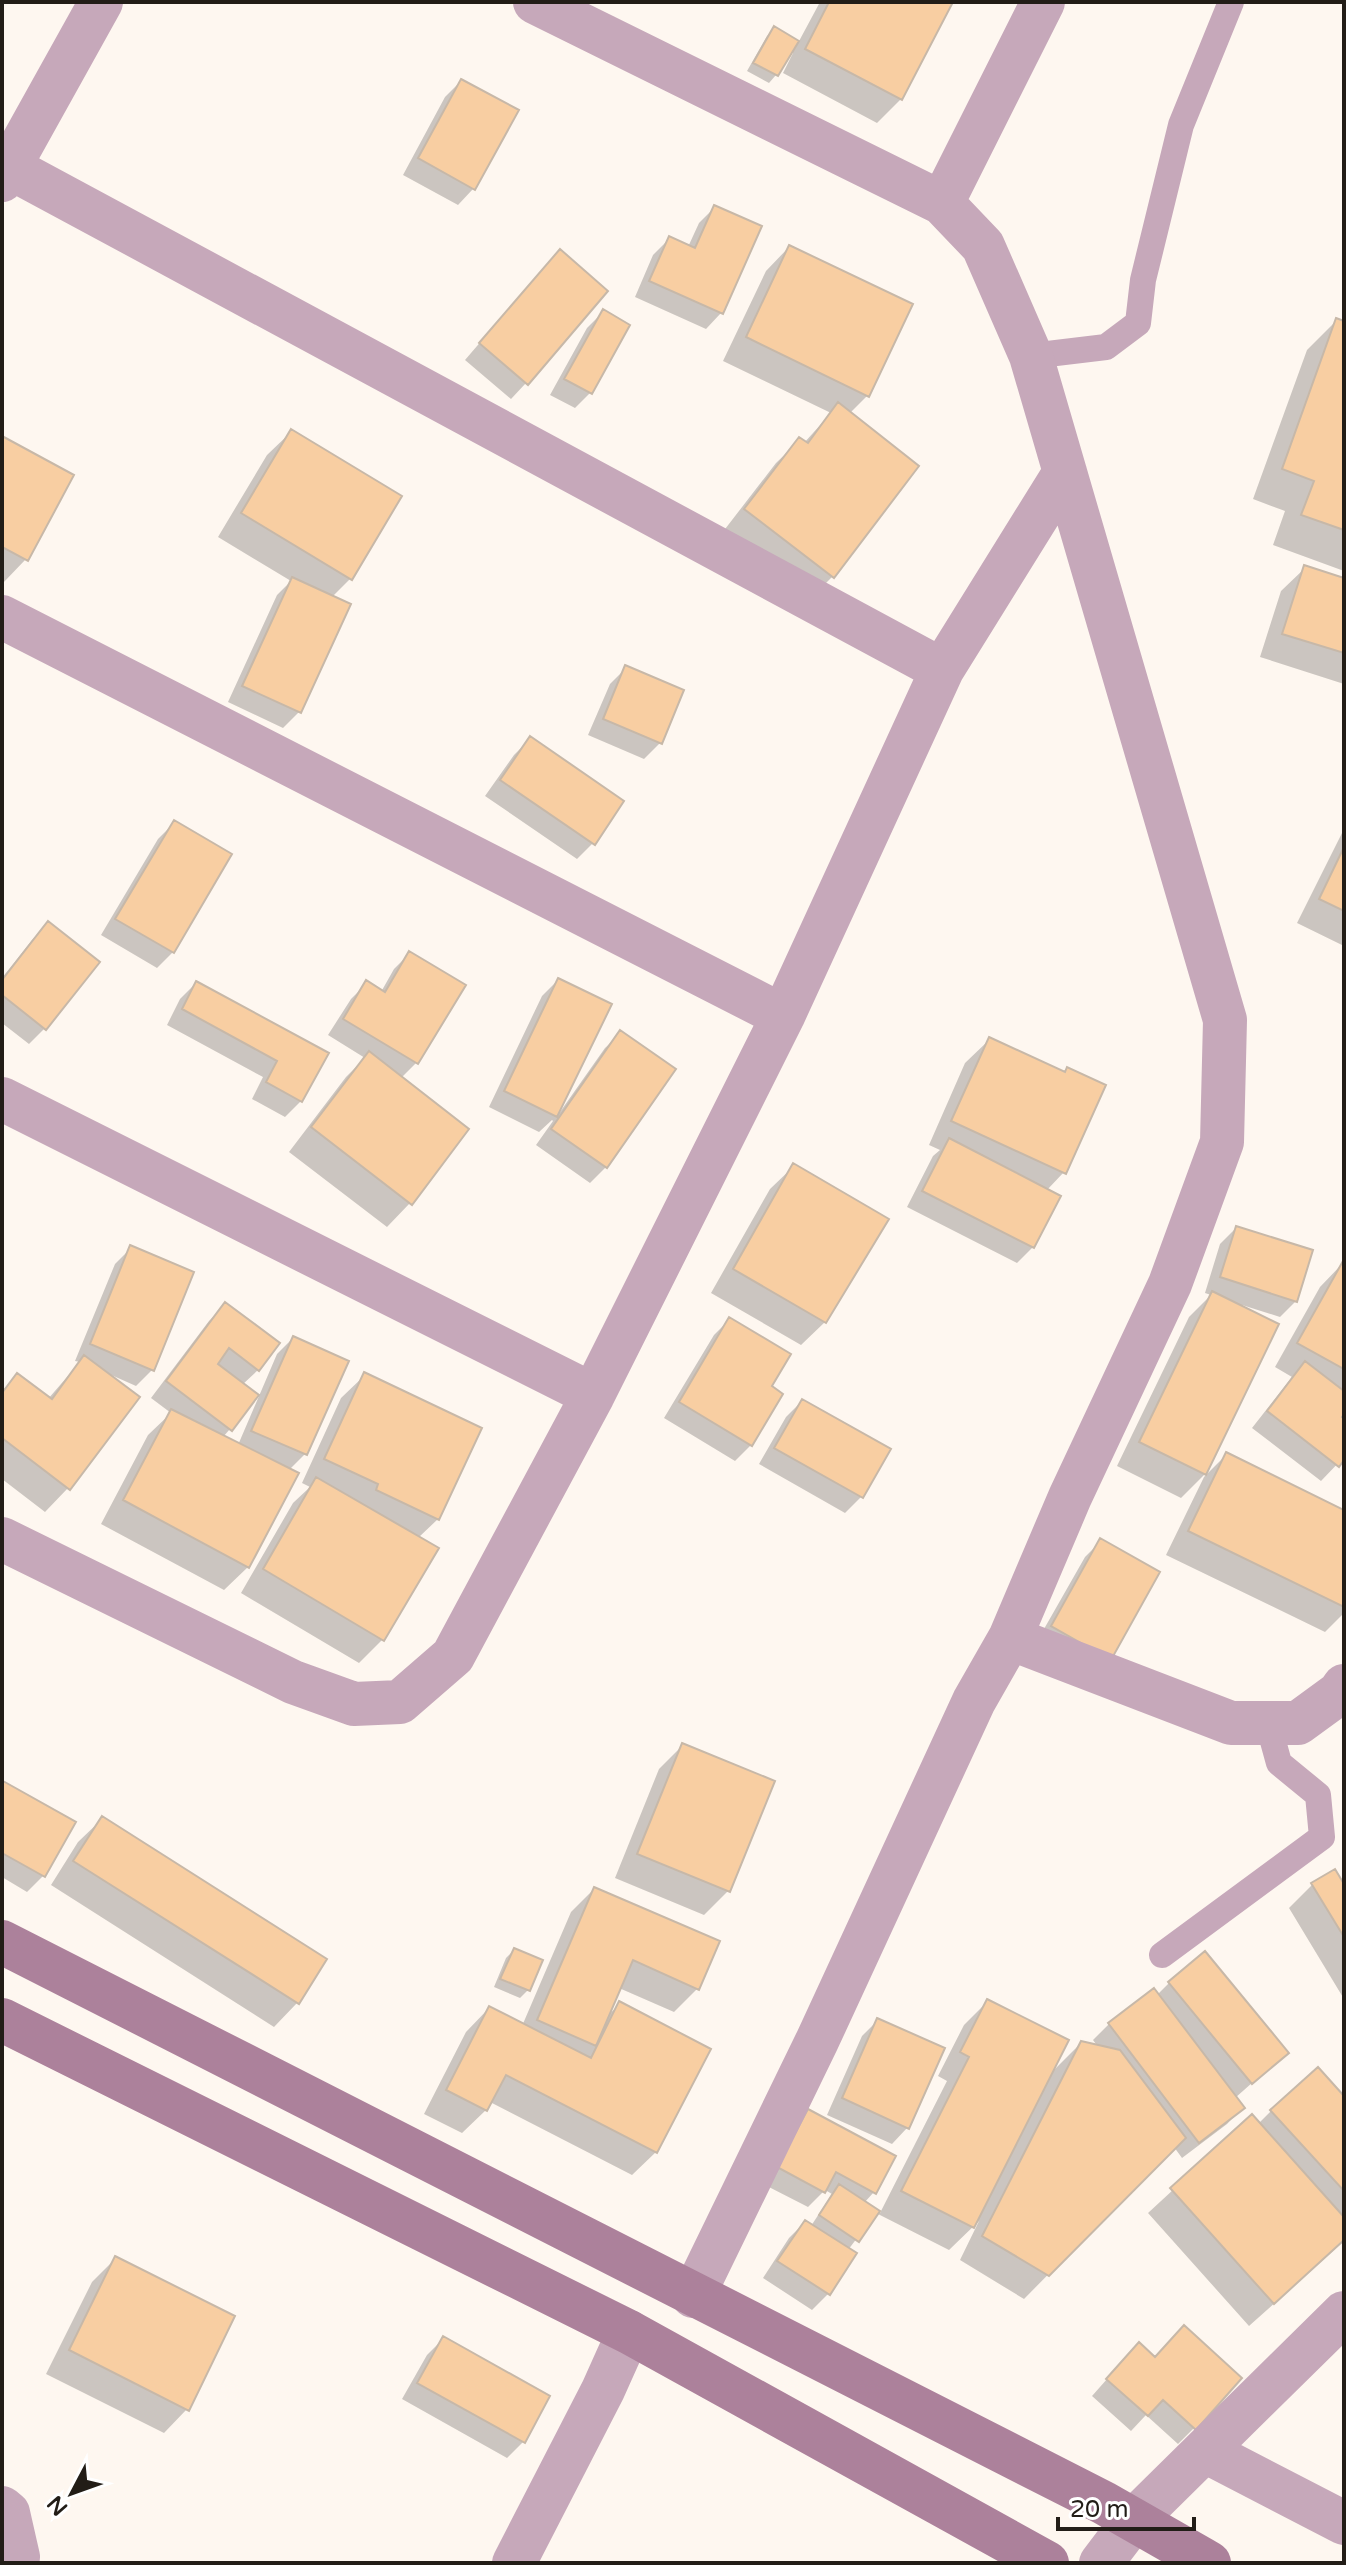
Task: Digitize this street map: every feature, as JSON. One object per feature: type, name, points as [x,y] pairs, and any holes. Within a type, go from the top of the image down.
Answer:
[{"type":"main road","points":[[2,1942],[1104,2503],[1209,2563]]},
{"type":"main road","points":[[2,2020],[629,2332],[1047,2563]]},
{"type":"street","points":[[101,2],[6,173],[942,670]]},
{"type":"street","points":[[537,2],[942,203],[983,246],[1031,356],[1225,1020],[1222,1142],[1170,1284],[1070,1497],[1010,1638],[974,1701],[817,2041],[693,2296]]},
{"type":"street","points":[[942,203],[1043,2]]},
{"type":"street","points":[[2,1539],[293,1682],[354,1704],[400,1702],[453,1656],[593,1395],[783,1016],[942,670],[1065,472]]},
{"type":"street","points":[[2,617],[783,1016]]},
{"type":"street","points":[[2,1099],[593,1395]]},
{"type":"street","points":[[1010,1638],[1231,1723],[1298,1723],[1344,1686]]},
{"type":"street","points":[[1101,2563],[1133,2521],[1344,2313]]},
{"type":"street","points":[[514,2563],[603,2390],[629,2332]]},
{"type":"street","points":[[1205,2451],[1344,2523]]},
{"type":"street","points":[[2,2508],[8,2513],[18,2557],[15,2563]]},
{"type":"lane","points":[[1031,356],[1106,347],[1138,323],[1143,280],[1181,125],[1231,2]]},
{"type":"lane","points":[[1162,1955],[1322,1837],[1318,1795],[1279,1763],[1268,1723]]},
{"type":"building","points":[[829,2],[953,2],[902,100],[805,49]]},
{"type":"building","points":[[774,26],[799,41],[778,76],[753,63]]},
{"type":"building","points":[[461,79],[519,110],[475,190],[418,158]]},
{"type":"building","points":[[714,205],[762,226],[723,314],[649,281],[669,236],[695,248]]},
{"type":"building","points":[[789,245],[913,304],[869,397],[746,337]]},
{"type":"building","points":[[560,249],[608,291],[528,385],[479,343]]},
{"type":"building","points":[[603,309],[630,325],[592,394],[564,379]]},
{"type":"building","points":[[1336,318],[1344,321],[1344,530],[1301,515],[1314,481],[1282,469]]},
{"type":"building","points":[[838,402],[919,466],[834,578],[744,509],[799,437],[808,443]]},
{"type":"building","points":[[291,429],[402,496],[352,580],[241,513]]},
{"type":"building","points":[[2,436],[74,475],[28,561],[2,547]]},
{"type":"building","points":[[1304,565],[1344,578],[1344,653],[1282,634]]},
{"type":"building","points":[[292,577],[351,604],[301,713],[242,686]]},
{"type":"building","points":[[625,665],[684,690],[662,744],[603,719]]},
{"type":"building","points":[[530,736],[624,801],[595,845],[500,780]]},
{"type":"building","points":[[174,820],[232,854],[174,953],[115,919]]},
{"type":"building","points":[[1344,847],[1344,911],[1319,899]]},
{"type":"building","points":[[48,921],[100,962],[46,1030],[2,995],[2,980]]},
{"type":"building","points":[[409,951],[466,985],[418,1064],[343,1019],[366,980],[385,992]]},
{"type":"building","points":[[558,978],[612,1004],[557,1117],[504,1091]]},
{"type":"building","points":[[196,981],[329,1053],[302,1102],[266,1082],[277,1061],[182,1009]]},
{"type":"building","points":[[620,1030],[676,1069],[607,1168],[551,1129]]},
{"type":"building","points":[[989,1037],[1065,1072],[1067,1067],[1106,1085],[1066,1174],[951,1121]]},
{"type":"building","points":[[369,1051],[469,1129],[412,1205],[311,1127]]},
{"type":"building","points":[[949,1138],[1061,1196],[1034,1248],[922,1191]]},
{"type":"building","points":[[793,1163],[889,1219],[826,1323],[733,1269]]},
{"type":"building","points":[[1236,1226],[1313,1250],[1297,1302],[1220,1277]]},
{"type":"building","points":[[130,1245],[194,1272],[154,1371],[90,1344]]},
{"type":"building","points":[[1344,1261],[1344,1369],[1297,1343]]},
{"type":"building","points":[[1212,1291],[1279,1324],[1206,1475],[1139,1442]]},
{"type":"building","points":[[225,1302],[280,1343],[259,1371],[229,1348],[218,1364],[259,1395],[232,1431],[166,1381]]},
{"type":"building","points":[[729,1317],[791,1354],[772,1386],[783,1394],[752,1446],[679,1402]]},
{"type":"building","points":[[293,1336],[349,1361],[307,1455],[251,1431]]},
{"type":"building","points":[[84,1355],[140,1397],[70,1490],[2,1438],[2,1393],[17,1373],[52,1399]]},
{"type":"building","points":[[1305,1361],[1344,1391],[1344,1460],[1339,1467],[1267,1411]]},
{"type":"building","points":[[364,1372],[482,1428],[439,1520],[376,1490],[378,1484],[324,1459]]},
{"type":"building","points":[[802,1399],[891,1449],[863,1498],[774,1448]]},
{"type":"building","points":[[171,1409],[299,1473],[249,1568],[123,1500]]},
{"type":"building","points":[[1226,1452],[1344,1510],[1344,1607],[1188,1531]]},
{"type":"building","points":[[316,1477],[439,1548],[384,1641],[263,1569]]},
{"type":"building","points":[[1100,1538],[1160,1572],[1111,1660],[1051,1626]]},
{"type":"building","points":[[682,1743],[775,1781],[730,1892],[637,1854]]},
{"type":"building","points":[[3,1781],[76,1822],[45,1877],[2,1853]]},
{"type":"building","points":[[102,1816],[327,1959],[299,2004],[73,1861]]},
{"type":"building","points":[[1335,1869],[1344,1884],[1344,1937],[1311,1883]]},
{"type":"building","points":[[594,1887],[720,1941],[699,1990],[633,1960],[596,2046],[537,2020]]},
{"type":"building","points":[[514,1948],[543,1960],[530,1991],[500,1979]]},
{"type":"building","points":[[1205,1951],[1289,2053],[1252,2084],[1168,1982]]},
{"type":"building","points":[[1154,1988],[1245,2108],[1199,2143],[1108,2023]]},
{"type":"building","points":[[987,1999],[1069,2040],[974,2228],[901,2191],[969,2057],[960,2052]]},
{"type":"building","points":[[619,2001],[711,2049],[657,2153],[506,2075],[487,2111],[446,2090],[489,2006],[591,2058]]},
{"type":"building","points":[[877,2018],[945,2048],[909,2129],[842,2098]]},
{"type":"building","points":[[1081,2041],[1120,2050],[1186,2138],[1049,2276],[982,2236]]},
{"type":"building","points":[[1318,2067],[1344,2096],[1344,2191],[1270,2110]]},
{"type":"building","points":[[808,2109],[896,2156],[876,2194],[836,2172],[825,2193],[777,2167]]},
{"type":"building","points":[[1252,2114],[1344,2217],[1344,2240],[1274,2304],[1170,2188]]},
{"type":"building","points":[[839,2184],[880,2211],[859,2242],[819,2215]]},
{"type":"building","points":[[805,2220],[857,2253],[830,2295],[777,2261]]},
{"type":"building","points":[[115,2256],[235,2316],[189,2411],[69,2350]]},
{"type":"building","points":[[1184,2325],[1242,2378],[1196,2430],[1163,2400],[1148,2416],[1106,2379],[1139,2342],[1155,2357]]},
{"type":"building","points":[[443,2336],[550,2396],[525,2443],[417,2383]]}]
